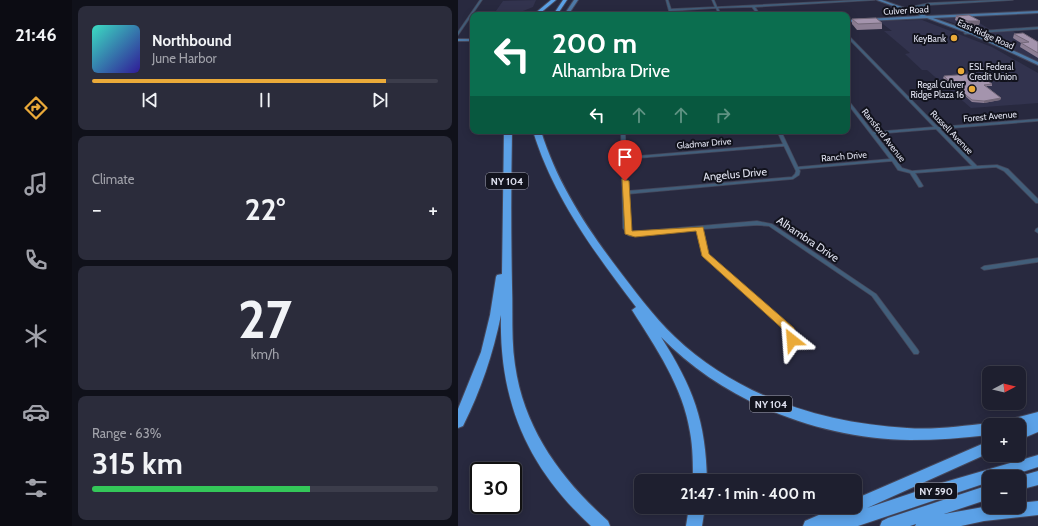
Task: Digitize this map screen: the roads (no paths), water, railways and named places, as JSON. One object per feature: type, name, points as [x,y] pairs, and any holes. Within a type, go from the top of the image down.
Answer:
[{"type":"highway","points":[[539,12],[556,0]]},
{"type":"highway","points":[[547,12],[556,0]]},
{"type":"highway","points":[[557,12],[566,0]]},
{"type":"highway","points":[[566,12],[569,0]]},
{"type":"highway","name":"NY 104","points":[[508,134],[506,232],[509,366],[518,408],[533,441],[554,475],[578,504],[602,526]]},
{"type":"highway","name":"NY 104","points":[[538,134],[559,187],[607,261],[643,309],[674,343],[720,379],[758,399],[818,420],[866,430],[932,434],[982,430]]},
{"type":"highway","points":[[458,422],[482,369],[494,329],[499,302],[506,232]]},
{"type":"highway","points":[[607,261],[674,368],[685,389],[697,432],[700,474]]},
{"type":"highway","points":[[1026,420],[1038,417]]},
{"type":"highway","points":[[1026,431],[1038,426]]},
{"type":"highway","points":[[862,503],[982,450]]},
{"type":"highway","name":"NY 590","points":[[836,526],[945,489],[1038,462]]},
{"type":"highway","points":[[1026,481],[1038,478]]},
{"type":"highway","name":"NY 590","points":[[888,526],[982,494]]},
{"type":"highway","points":[[923,526],[984,514],[1038,508]]},
{"type":"highway","points":[[694,526],[697,514]]},
{"type":"highway","points":[[811,526],[838,514]]},
{"type":"main road","points":[[567,12],[576,0]]},
{"type":"main road","name":"East Ridge Road","points":[[879,0],[967,33],[1038,64]]},
{"type":"main road","name":"Culver Road","points":[[850,21],[1038,12]]},
{"type":"main road","name":"East Ridge Road","points":[[967,33],[1038,68]]},
{"type":"main road","points":[[458,40],[470,40]]},
{"type":"street","points":[[472,12],[480,0]]},
{"type":"street","points":[[667,0],[670,10],[874,0]]},
{"type":"street","points":[[713,0],[718,12]]},
{"type":"street","points":[[902,9],[931,4],[1012,0]]},
{"type":"street","points":[[753,6],[757,12]]},
{"type":"street","points":[[458,34],[470,15]]},
{"type":"street","points":[[967,33],[1038,28]]},
{"type":"street","name":"Russell Avenue","points":[[850,39],[975,167],[994,166],[1002,168],[1038,202]]},
{"type":"street","name":"Ransford Avenue","points":[[850,105],[900,169],[912,172],[975,167]]},
{"type":"street","name":"Forest Avenue","points":[[872,133],[1038,120]]},
{"type":"street","points":[[623,134],[625,193]]},
{"type":"street","points":[[780,134],[797,168]]},
{"type":"street","name":"Gladmar Drive","points":[[624,158],[786,145]]},
{"type":"street","name":"Ranch Drive","points":[[797,168],[892,160]]},
{"type":"street","name":"Angelus Drive","points":[[625,193],[789,179],[797,175],[797,168]]},
{"type":"street","name":"Ransford Avenue","points":[[912,172],[920,186]]},
{"type":"street","name":"Alhambra Drive","points":[[625,193],[626,231],[630,234],[757,223],[770,225],[874,295],[916,352]]},
{"type":"street","points":[[700,229],[705,254],[791,330],[792,340]]},
{"type":"street","points":[[984,268],[1038,260]]},
{"type":"place","name":"KeyBank","points":[[954,38]]},
{"type":"place","name":"ESL Federal Credit Union","points":[[961,71]]},
{"type":"place","name":"Regal Culver Ridge Plaza 16","points":[[972,89]]}]
